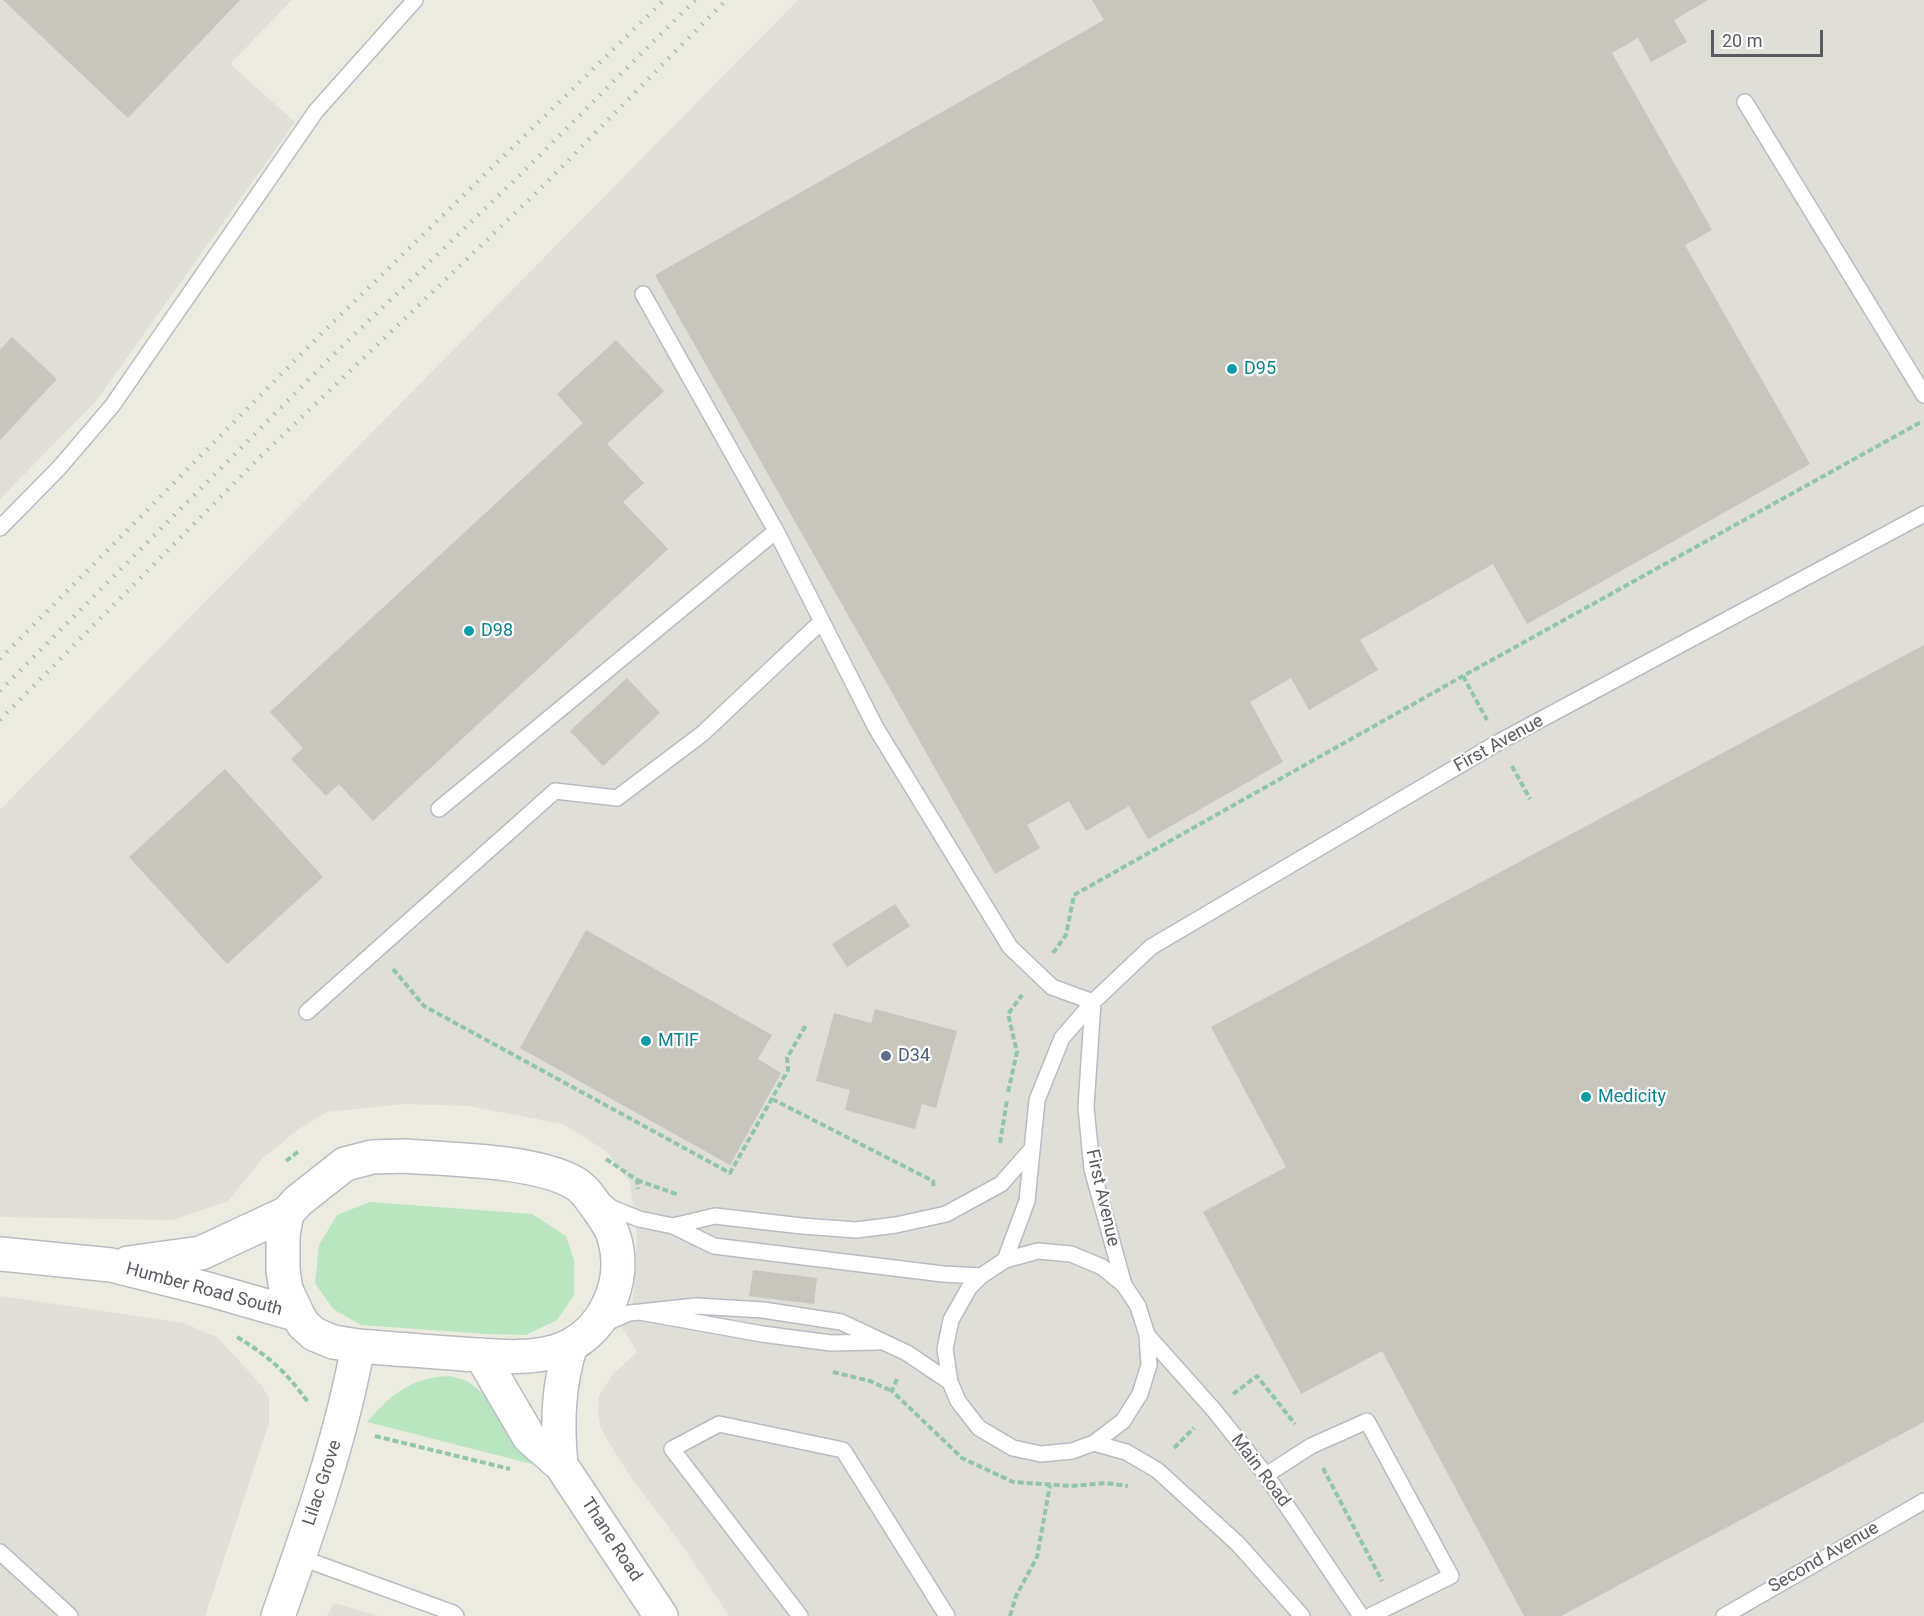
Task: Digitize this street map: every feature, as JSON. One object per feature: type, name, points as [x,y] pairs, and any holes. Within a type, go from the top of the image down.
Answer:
[{"type":"street","name":"Humber Road South","points":[[111,1265],[201,1253],[287,1213],[298,1201],[345,1164],[372,1157],[406,1156],[514,1166],[549,1172],[583,1188]]},
{"type":"street","name":"Thane Road","points":[[561,1465],[558,1429],[564,1367],[581,1337],[609,1307],[615,1289],[617,1262],[614,1238],[606,1220],[583,1188]]},
{"type":"street","points":[[287,1213],[282,1235],[282,1270],[286,1290],[303,1324],[314,1334],[333,1342],[358,1346],[511,1357],[556,1351],[581,1337]]},
{"type":"street","name":"Humber Road South","points":[[0,1254],[111,1265],[298,1315]]},
{"type":"street","name":"Lilac Grove","points":[[278,1616],[338,1436],[358,1346]]},
{"type":"street","name":"Thane Road","points":[[481,1355],[529,1437],[561,1465],[661,1616]]},
{"type":"lane","points":[[0,528],[59,468],[112,406],[316,111],[415,0]]},
{"type":"lane","points":[[1745,102],[1924,395]]},
{"type":"lane","points":[[643,294],[776,531],[876,728],[1010,947],[1052,987],[1093,1002]]},
{"type":"lane","name":"First Avenue","points":[[1005,1260],[1027,1201],[1037,1100],[1062,1038],[1093,1002],[1151,947],[1499,742],[1924,514]]},
{"type":"lane","points":[[439,809],[776,531]]},
{"type":"lane","points":[[307,1012],[555,791],[617,798],[702,734],[822,621]]},
{"type":"lane","name":"First Avenue","points":[[1093,1002],[1086,1107],[1092,1169],[1124,1285]]},
{"type":"lane","points":[[674,1226],[715,1216],[802,1226],[875,1229],[936,1217],[946,1214],[1001,1184],[1031,1150]]},
{"type":"lane","points":[[583,1188],[612,1208],[639,1220],[674,1226],[714,1246],[943,1274],[981,1276]]},
{"type":"lane","points":[[1038,1251],[1071,1254],[1102,1267],[1124,1285],[1138,1306],[1148,1335],[1149,1365],[1140,1394],[1123,1421],[1094,1443],[1072,1451],[1041,1454],[1012,1448],[979,1428],[958,1401],[950,1382],[945,1349],[951,1320],[969,1288],[981,1276],[1005,1260],[1038,1251]]},
{"type":"lane","points":[[581,1337],[629,1313],[696,1306],[763,1310],[841,1322],[907,1353],[950,1382]]},
{"type":"lane","points":[[640,1312],[831,1343],[881,1342]]},
{"type":"lane","name":"Main Road","points":[[1148,1335],[1213,1409],[1266,1475],[1361,1616]]},
{"type":"lane","points":[[1266,1475],[1311,1446],[1367,1421],[1450,1576],[1370,1616]]},
{"type":"lane","points":[[800,1616],[672,1449],[719,1424],[843,1450],[947,1616]]},
{"type":"lane","points":[[1094,1443],[1126,1452],[1156,1470],[1238,1544],[1302,1616]]},
{"type":"lane","name":"Second Avenue","points":[[1724,1616],[1924,1501]]},
{"type":"lane","points":[[0,1552],[70,1616]]},
{"type":"lane","points":[[299,1557],[453,1612],[456,1616]]},
{"type":"path","points":[[1000,1145],[1017,1052],[1008,1014],[1066,936],[1074,895],[1924,420]]},
{"type":"path","points":[[376,951],[424,1006],[730,1173],[788,1070],[787,1058],[806,1024]]},
{"type":"path","points":[[772,1099],[933,1181],[934,1192],[943,1187]]},
{"type":"path","points":[[638,1180],[677,1195],[688,1196]]},
{"type":"path","points":[[230,1333],[265,1354],[291,1379],[309,1402]]},
{"type":"path","points":[[1257,1376],[1311,1446],[1394,1604]]},
{"type":"path","points":[[375,1436],[520,1472]]},
{"type":"path","points":[[1010,1616],[1016,1596],[1037,1557],[1050,1485]]},
{"type":"shaded area","points":[[0,0],[292,0],[230,64],[295,122],[96,401],[0,499]]},
{"type":"shaded area","points":[[798,0],[1924,0],[1924,1616],[729,1616],[678,1539],[630,1476],[600,1425],[599,1396],[613,1374],[637,1352],[622,1327],[633,1302],[637,1237],[630,1183],[606,1151],[563,1124],[469,1106],[403,1104],[327,1112],[299,1129],[263,1158],[228,1201],[172,1220],[0,1217],[0,810]]},
{"type":"shaded area","points":[[0,1296],[184,1323],[218,1338],[262,1386],[269,1398],[269,1423],[205,1616],[0,1616]]},
{"type":"shaded area","points":[[334,1603],[379,1616],[327,1616]]},
{"type":"green space","points":[[370,1202],[532,1214],[566,1236],[574,1260],[574,1295],[557,1320],[526,1335],[361,1325],[333,1309],[315,1283],[319,1245],[337,1215]]},
{"type":"green space","points":[[450,1376],[467,1381],[493,1401],[536,1465],[367,1422],[385,1403],[403,1389],[424,1380]]},
{"type":"building","points":[[3,0],[240,0],[128,118]]},
{"type":"building","name":"D95","points":[[1092,0],[1708,0],[1674,20],[1687,42],[1651,62],[1638,38],[1612,53],[1712,230],[1685,245],[1810,464],[1527,624],[1493,564],[1360,640],[1378,670],[1309,710],[1291,678],[1250,702],[1283,762],[1148,839],[1129,806],[1086,831],[1069,801],[1027,825],[1040,848],[995,874],[655,275],[1104,20]]},
{"type":"building","points":[[12,337],[57,379],[0,440],[0,350]]},
{"type":"building","name":"D98","points":[[616,340],[664,391],[607,444],[644,483],[623,502],[668,549],[373,821],[339,784],[326,796],[291,759],[303,748],[270,712],[583,423],[557,394]]},
{"type":"building","name":"Medicity","points":[[1924,645],[1924,1422],[1561,1616],[1524,1616],[1382,1351],[1301,1394],[1203,1212],[1286,1167],[1211,1027]]},
{"type":"building","points":[[627,678],[660,713],[603,766],[570,731]]},
{"type":"building","points":[[225,769],[323,877],[227,964],[129,857]]},
{"type":"building","points":[[895,904],[910,926],[847,967],[832,944]]},
{"type":"building","name":"MTIF","points":[[586,930],[772,1035],[758,1059],[781,1073],[730,1165],[520,1048]]},
{"type":"building","name":"D34","points":[[875,1009],[957,1031],[936,1108],[922,1104],[915,1129],[845,1110],[850,1090],[816,1081],[834,1013],[871,1023]]},
{"type":"building","points":[[753,1270],[817,1278],[814,1304],[749,1296]]},
{"type":"railway","points":[[0,659],[319,336],[664,0]]},
{"type":"railway","points":[[0,691],[328,360],[523,172],[695,0]]},
{"type":"railway","points":[[0,720],[260,457],[536,193],[726,0]]},
{"type":"place","name":"D95","points":[[1232,369]]},
{"type":"place","name":"D98","points":[[469,631]]},
{"type":"place","name":"MTIF","points":[[646,1041]]},
{"type":"place","name":"D34","points":[[886,1056]]},
{"type":"place","name":"Medicity","points":[[1586,1097]]}]
